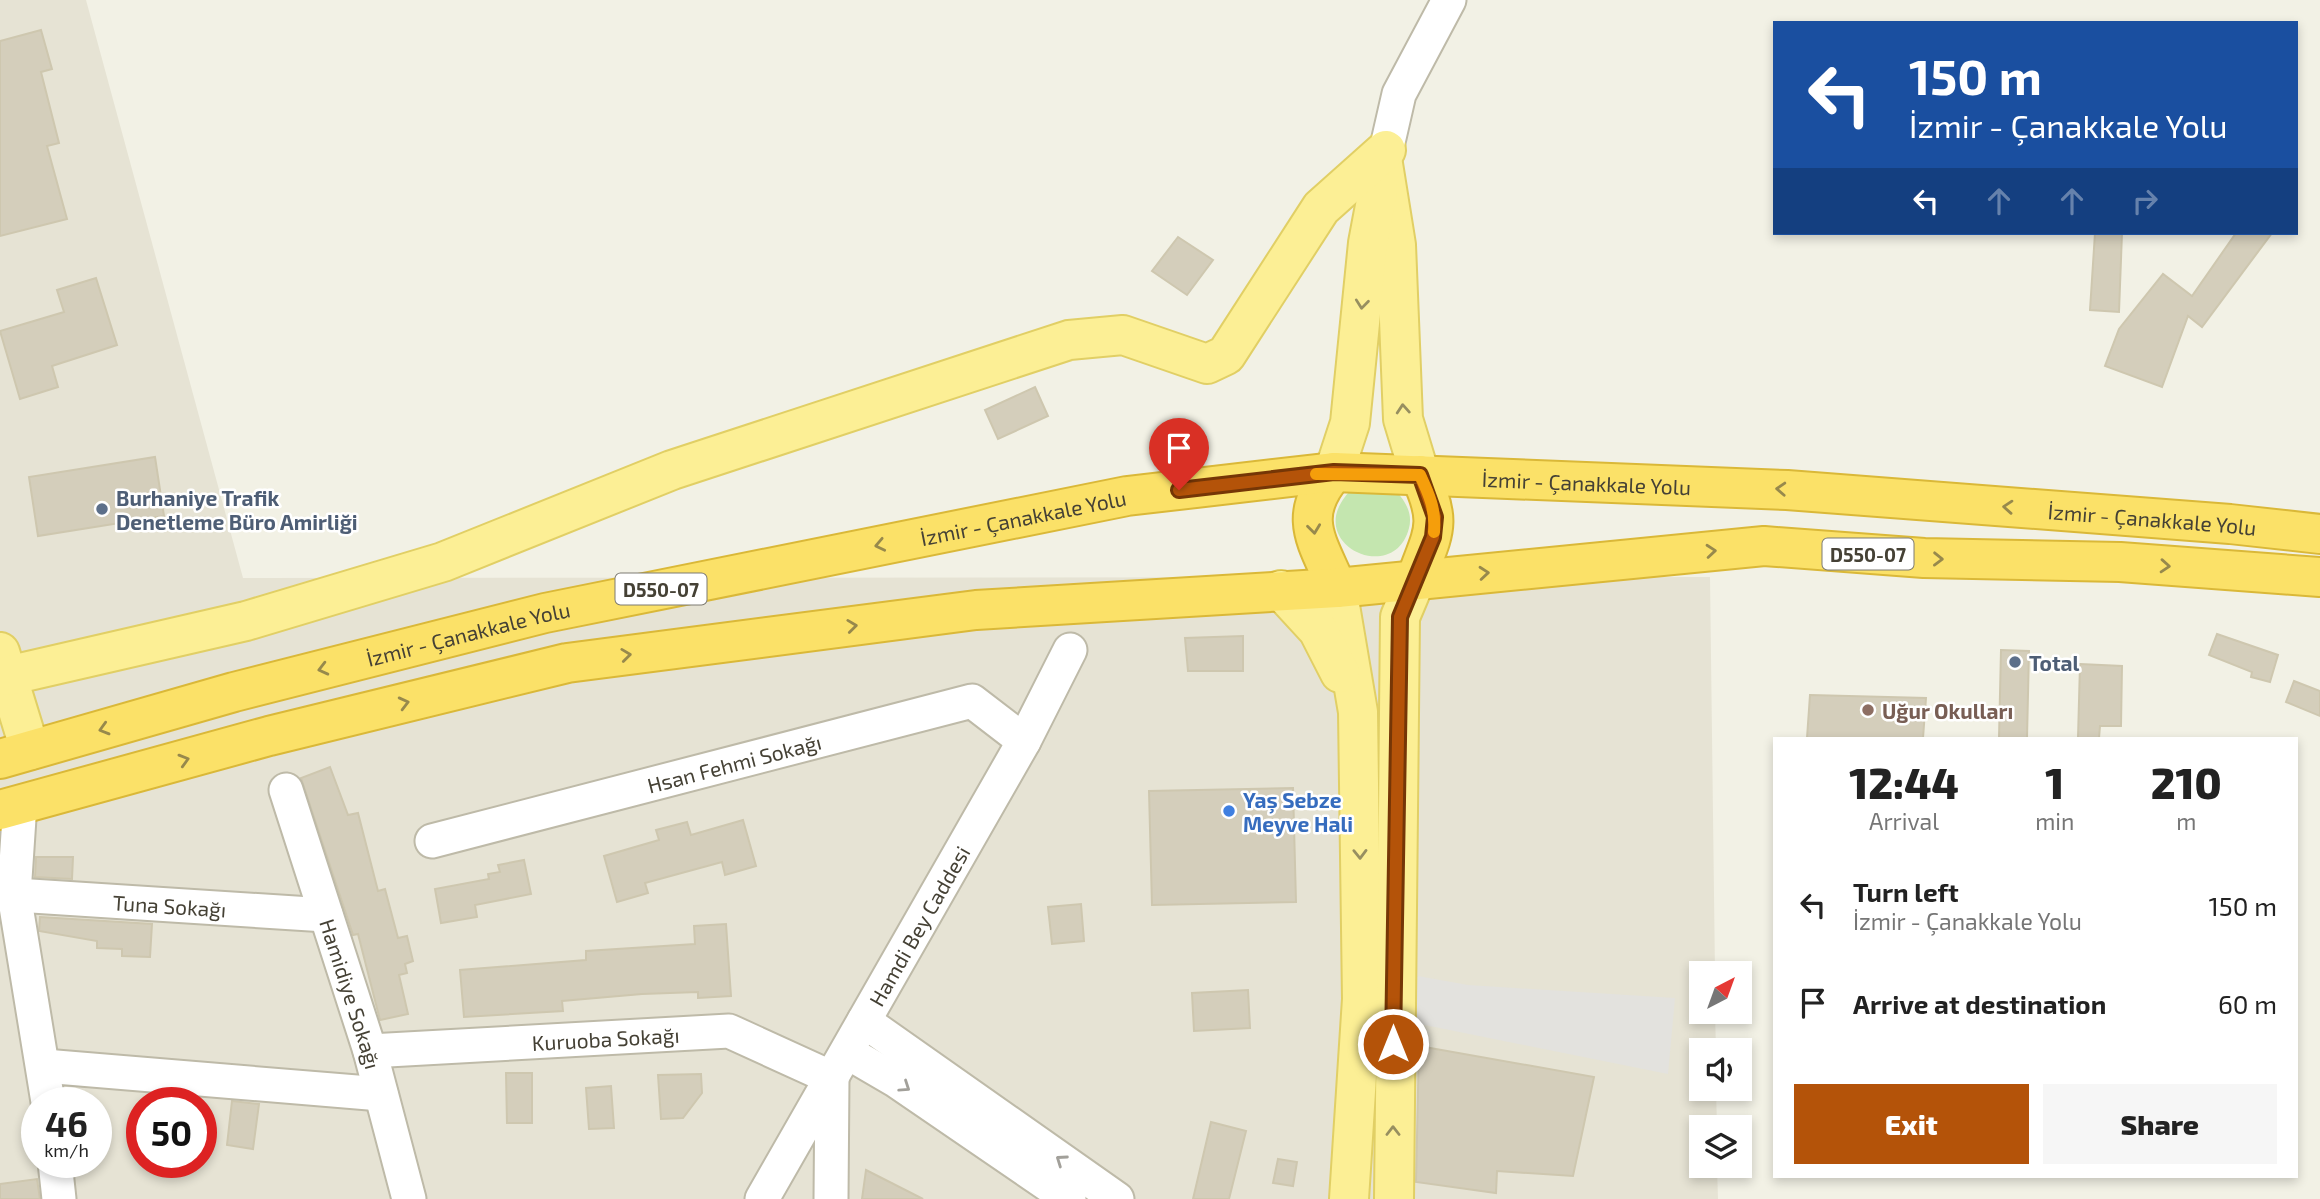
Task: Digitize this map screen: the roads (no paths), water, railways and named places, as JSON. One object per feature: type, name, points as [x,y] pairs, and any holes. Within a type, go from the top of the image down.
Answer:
[{"type":"highway","name":"İzmir - Çanakkale Yolu","points":[[15,755],[234,692],[545,613],[1127,496],[1334,472],[1787,489],[2231,524],[2320,534]]},
{"type":"highway","points":[[1334,472],[1321,487],[1311,524],[1315,543],[1337,588]]},
{"type":"highway","points":[[10,807],[269,736],[567,663],[976,610],[1337,588],[1416,579],[1433,537],[1435,517],[1420,475]]},
{"type":"highway","name":"D550-07","points":[[1416,579],[1764,546],[1924,558],[2120,562],[2320,577]]},
{"type":"main road","points":[[15,755],[4,664],[246,621],[443,562],[672,470],[1069,340],[1123,335],[1207,364],[1226,355],[1314,217],[1384,157]]},
{"type":"main road","points":[[1334,472],[1350,423],[1368,243],[1384,157]]},
{"type":"main road","points":[[1384,157],[1396,245],[1403,419],[1420,475]]},
{"type":"main road","points":[[1314,217],[1339,206],[1352,210],[1363,222],[1368,243]]},
{"type":"main road","points":[[1394,1199],[1400,617],[1416,579]]},
{"type":"main road","points":[[1337,588],[1358,712],[1362,999],[1349,1199]]},
{"type":"main road","points":[[1281,590],[1318,629],[1358,712]]},
{"type":"street","points":[[1384,157],[1399,94],[1449,0]]},
{"type":"street","name":"Hamdi Bey Caddesi","points":[[762,1199],[1024,741],[1070,650]]},
{"type":"street","name":"Hsan Fehmi Sokağı","points":[[432,841],[972,701],[1024,741]]},
{"type":"street","name":"Hamidiye Sokağı","points":[[286,790],[370,1051],[409,1199]]},
{"type":"street","points":[[10,807],[7,894],[46,1087]]},
{"type":"street","name":"Tuna Sokağı","points":[[7,894],[326,915]]},
{"type":"street","points":[[864,1021],[1117,1199]]},
{"type":"street","name":"Kuruoba Sokağı","points":[[370,1051],[729,1031],[895,1080],[1069,1199]]},
{"type":"street","points":[[831,1199],[839,1065]]},
{"type":"street","points":[[44,1066],[381,1094]]},
{"type":"street","points":[[57,1178],[59,1199]]},
{"type":"place","name":"Burhaniye Trafik Denetleme Büro Amirliği","points":[[102,509]]},
{"type":"place","name":"Total","points":[[2015,662]]},
{"type":"place","name":"Uğur Okulları","points":[[1868,710]]},
{"type":"place","name":"Yaş Sebze Meyve Hali","points":[[1229,811]]}]
